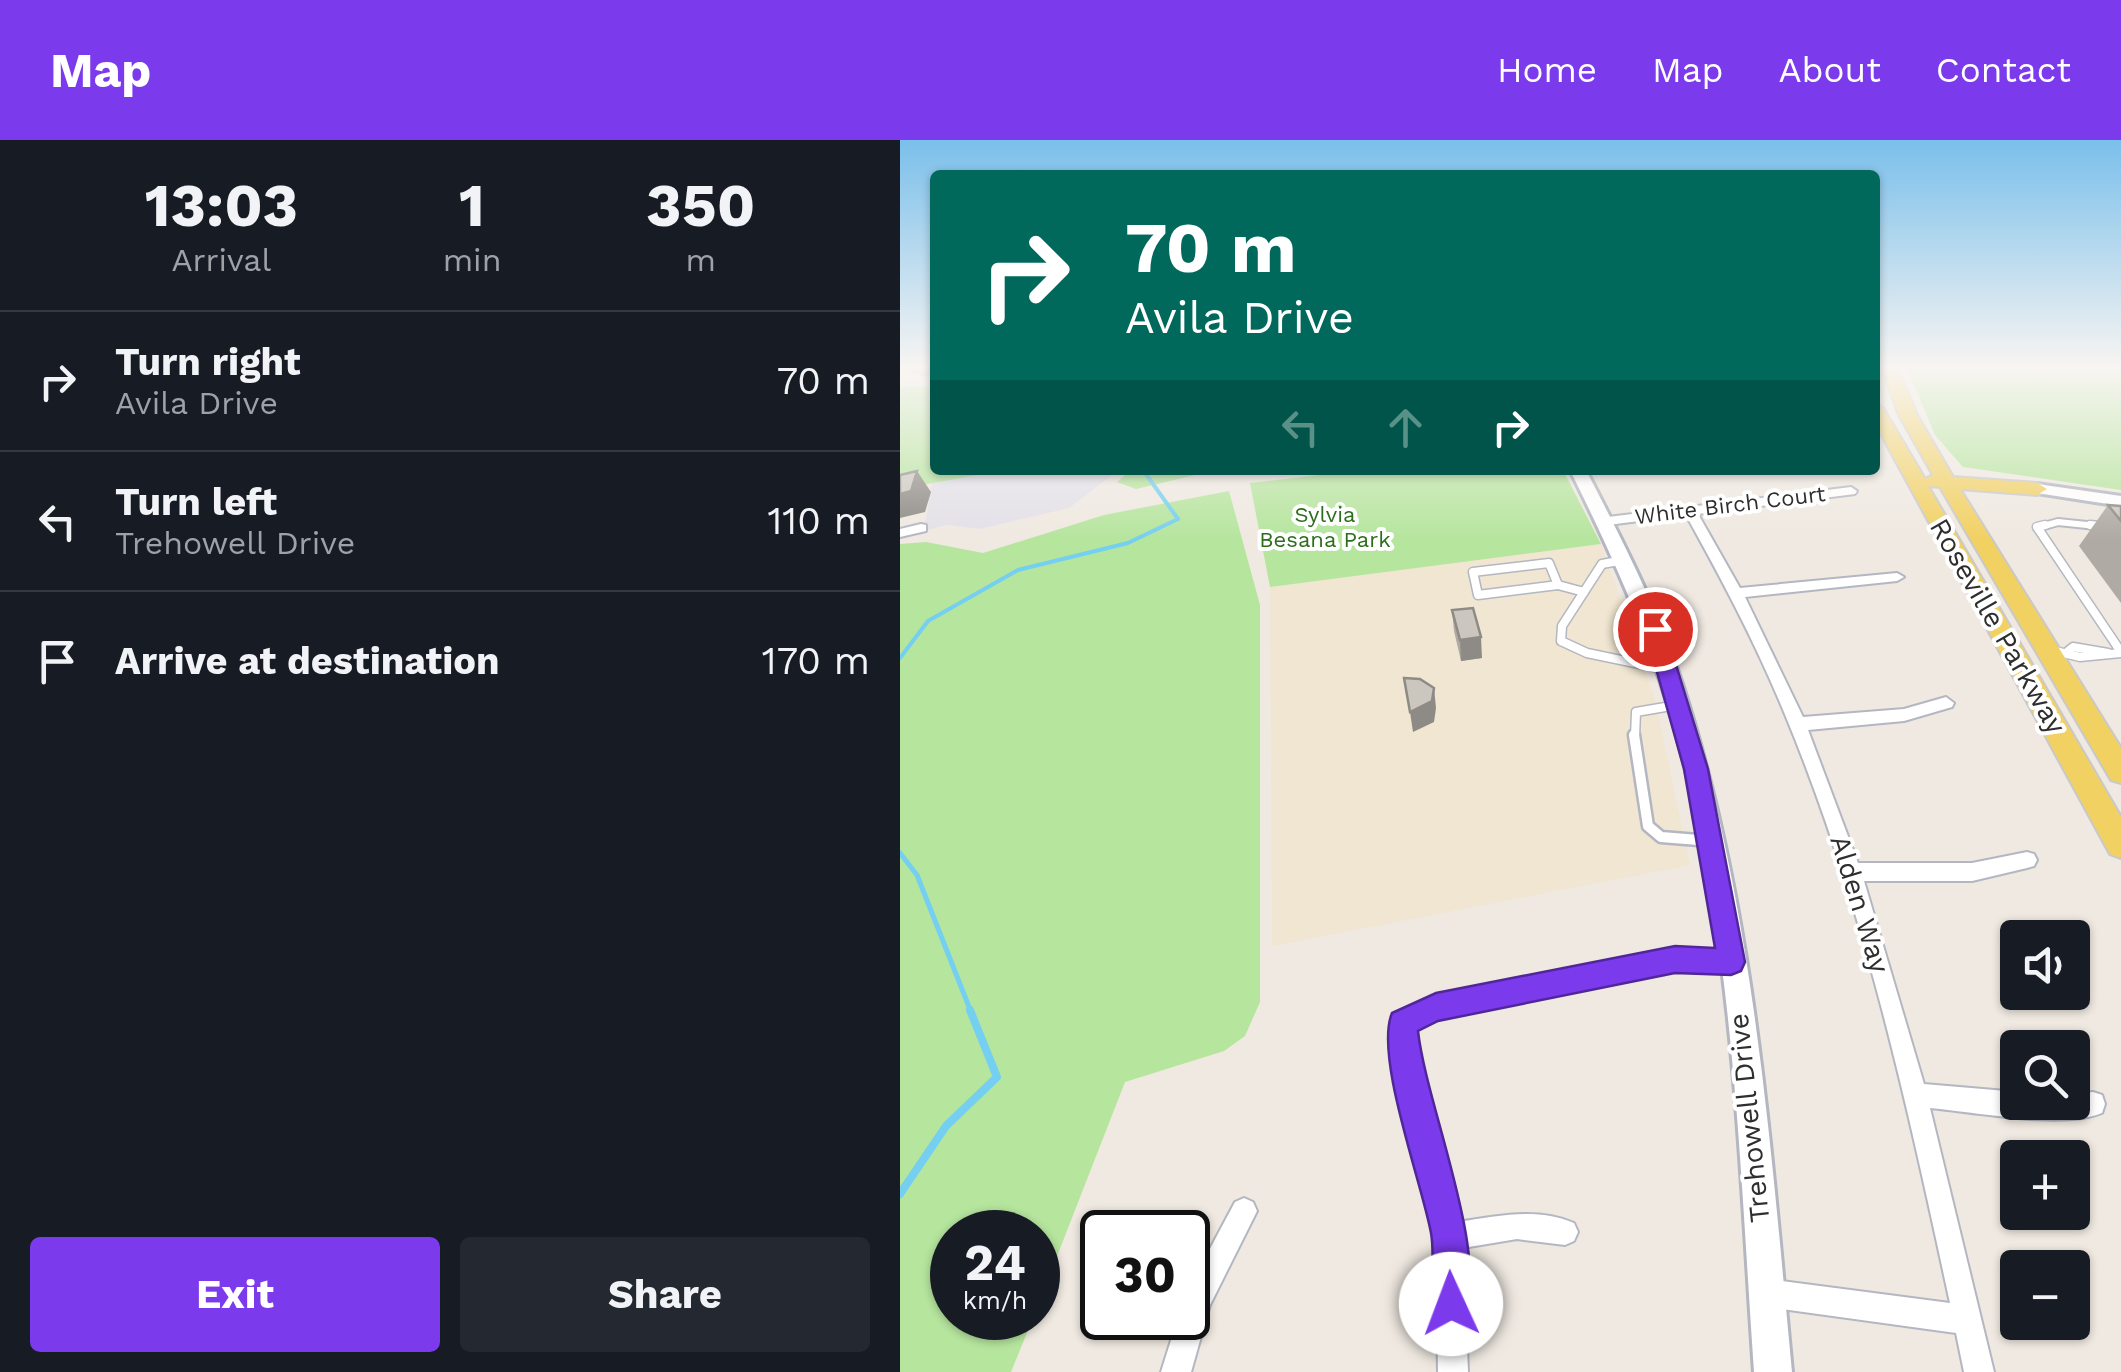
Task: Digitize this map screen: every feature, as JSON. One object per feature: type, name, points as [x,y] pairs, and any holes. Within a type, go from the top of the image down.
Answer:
[{"type":"main road","name":"Roseville Parkway","points":[[1884,424],[2121,846]]},
{"type":"main road","name":"Roseville Parkway","points":[[1913,424],[1946,483],[2059,651],[2121,772]]},
{"type":"main road","points":[[1928,450],[1962,473],[2037,489]]},
{"type":"main road","points":[[1912,478],[2037,489]]},
{"type":"main road","points":[[1973,525],[1974,500],[1980,495],[2037,489]]},
{"type":"street","name":"Trehowell Drive","points":[[1581,475],[1626,560],[1668,670],[1712,841],[1731,962],[1774,1372]]},
{"type":"street","points":[[2037,489],[2121,501]]},
{"type":"street","name":"White Birch Court","points":[[1608,521],[1851,490]]},
{"type":"street","name":"Alden Way","points":[[1690,510],[1740,592],[1800,724],[1854,872],[1915,1096],[1979,1372]]},
{"type":"street","points":[[900,533],[921,528]]},
{"type":"street","points":[[1740,592],[1896,577]]},
{"type":"street","points":[[1800,724],[1904,714],[1946,703]]},
{"type":"street","points":[[1854,872],[1972,872],[2027,860]]},
{"type":"street","points":[[1453,1372],[1450,1237],[1407,1072],[1402,1023],[1436,1008],[1675,960],[1731,962]]},
{"type":"street","points":[[1915,1096],[2057,1107],[2093,1104]]},
{"type":"street","points":[[1176,1372],[1197,1300],[1244,1211]]},
{"type":"street","points":[[1450,1237],[1517,1226],[1564,1232]]},
{"type":"street","points":[[1766,1293],[1967,1320]]},
{"type":"lane","points":[[2059,651],[2080,657],[2121,653],[2116,638],[2037,527],[2058,522],[2121,528]]},
{"type":"lane","points":[[1626,560],[1602,564],[1562,626],[1561,641],[1587,653],[1668,670]]},
{"type":"lane","points":[[1558,584],[1549,563],[1473,572],[1478,595],[1558,584],[1584,592]]},
{"type":"lane","points":[[1679,705],[1636,712],[1633,726],[1648,826],[1661,837],[1712,841]]},
{"type":"shaded area","points":[[977,475],[1112,475],[1069,508],[980,529],[946,525],[924,531],[932,483]]},
{"type":"shaded area","points":[[1601,544],[1654,696],[1690,865],[1272,946],[1270,587]]},
{"type":"green space","points":[[900,424],[930,424],[930,475],[977,475],[900,489]]},
{"type":"green space","points":[[1931,424],[2121,424],[2121,490],[1963,467]]},
{"type":"green space","points":[[1125,475],[1195,475],[1136,489],[1117,482]]},
{"type":"green space","name":"Sylvia Besana Park","points":[[1321,475],[1566,475],[1601,544],[1270,587],[1250,483]]},
{"type":"green space","points":[[1229,491],[1260,605],[1260,1002],[1245,1036],[1224,1051],[1125,1082],[1060,1249],[1060,1210],[930,1210],[930,1340],[1024,1340],[1011,1372],[900,1372],[900,544],[926,542],[983,553],[1104,515]]},
{"type":"building","points":[[917,471],[911,491],[900,494],[900,475]]},
{"type":"building","points":[[2108,505],[2121,506],[2121,521]]},
{"type":"building","points":[[1473,608],[1481,637],[1460,640],[1452,610]]},
{"type":"building","points":[[1404,678],[1420,679],[1434,688],[1432,701],[1410,712]]},
{"type":"waterway","points":[[900,658],[928,621],[1018,570],[1128,543],[1178,519],[1147,475]]},
{"type":"waterway","points":[[900,853],[917,875],[971,1012]]},
{"type":"waterway","points":[[900,1194],[946,1126],[997,1077],[970,1010]]},
{"type":"route","points":[[1451,1304],[1450,1237],[1407,1072],[1402,1023],[1436,1008],[1675,960],[1731,962],[1696,769],[1655,629]]}]
